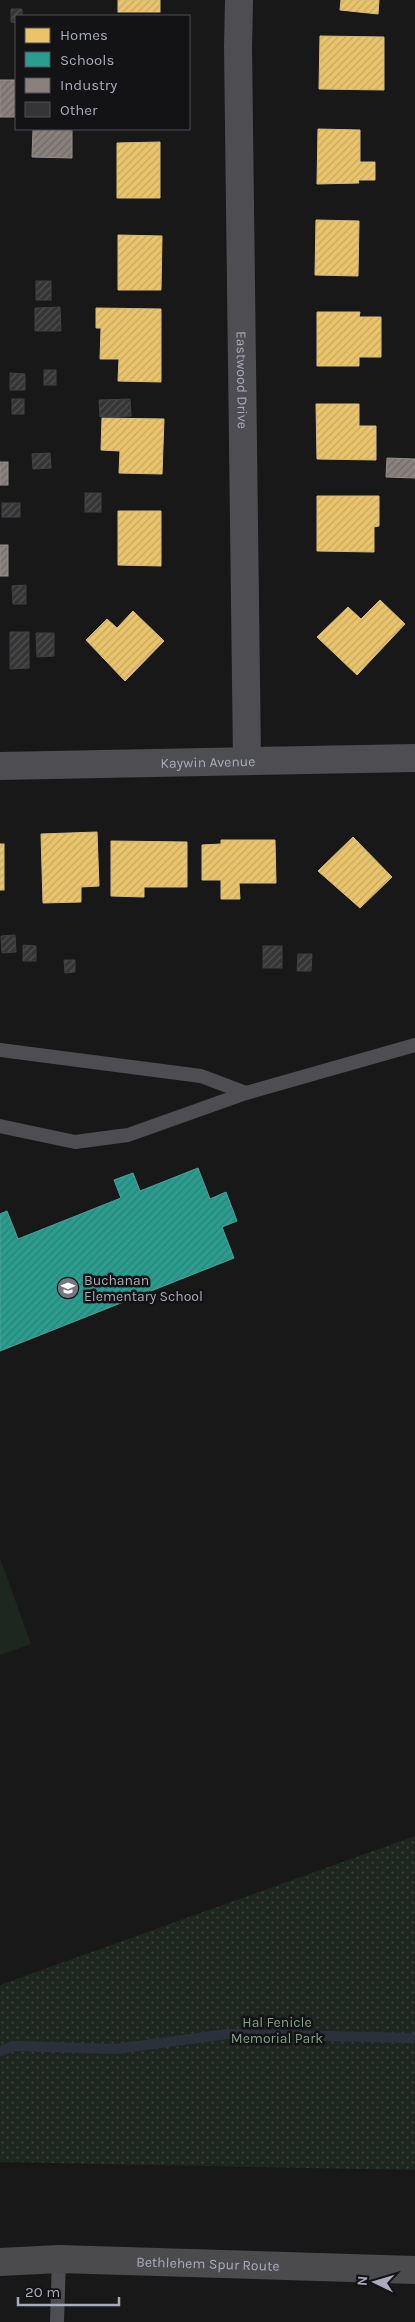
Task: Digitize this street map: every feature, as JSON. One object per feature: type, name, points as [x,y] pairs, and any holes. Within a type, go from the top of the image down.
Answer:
[{"type":"highway","name":"Bethlehem Spur Route","points":[[0,2262],[59,2259],[415,2270]]},
{"type":"street","name":"Eastwood Drive","points":[[239,0],[247,761]]},
{"type":"street","name":"Kaywin Avenue","points":[[0,766],[415,758]]},
{"type":"lane","points":[[0,1126],[75,1142],[128,1135],[246,1093],[415,1046]]},
{"type":"lane","points":[[0,1050],[201,1076],[246,1093]]},
{"type":"lane","points":[[57,2322],[59,2259]]},
{"type":"green space","points":[[0,1558],[31,1644],[0,1655]]},
{"type":"green space","name":"Hal Fenicle Memorial Park","points":[[415,1836],[415,2170],[0,2162],[0,1985]]},
{"type":"building: Homes","points":[[118,0],[160,0],[160,12],[118,12]]},
{"type":"building: Homes","points":[[341,0],[379,0],[378,14],[340,10]]},
{"type":"building: Homes","points":[[320,36],[384,37],[384,90],[319,89]]},
{"type":"building: Homes","points":[[318,129],[360,130],[360,162],[375,162],[375,180],[358,180],[359,183],[317,184]]},
{"type":"building: Homes","points":[[160,142],[160,198],[117,198],[117,143]]},
{"type":"building: Homes","points":[[316,220],[359,221],[358,276],[315,275]]},
{"type":"building: Homes","points":[[118,235],[162,236],[161,290],[118,290]]},
{"type":"building: Homes","points":[[96,308],[161,309],[161,382],[118,381],[119,359],[100,359],[101,328],[96,328]]},
{"type":"building: Homes","points":[[317,312],[360,312],[359,317],[381,317],[381,357],[359,357],[359,366],[317,366]]},
{"type":"building: Homes","points":[[316,404],[359,404],[359,426],[376,426],[376,460],[317,459]]},
{"type":"building: Homes","points":[[102,418],[164,419],[162,474],[119,473],[120,451],[101,450]]},
{"type":"building: Homes","points":[[317,496],[379,496],[379,526],[374,527],[374,552],[317,551]]},
{"type":"building: Homes","points":[[118,511],[161,511],[161,566],[118,565]]},
{"type":"building: Homes","points":[[380,600],[405,624],[357,675],[317,637],[348,607],[361,619]]},
{"type":"building: Homes","points":[[133,611],[164,641],[125,681],[86,640],[107,619],[117,628]]},
{"type":"building: Homes","points":[[97,832],[99,886],[81,887],[81,902],[43,903],[41,834]]},
{"type":"building: Homes","points":[[353,837],[392,877],[360,908],[318,871]]},
{"type":"building: Homes","points":[[221,840],[275,840],[276,883],[239,883],[240,899],[221,899],[221,880],[202,880],[202,845],[221,844]]},
{"type":"building: Homes","points":[[111,841],[187,842],[187,887],[144,887],[144,897],[111,896]]},
{"type":"building: Homes","points":[[0,844],[4,844],[4,890],[0,890]]},
{"type":"building: Schools","points":[[198,1168],[210,1199],[226,1192],[237,1221],[222,1227],[234,1258],[0,1351],[0,1214],[7,1211],[18,1239],[121,1198],[114,1180],[133,1173],[140,1191]]},
{"type":"building: Industry","points":[[0,80],[15,80],[15,117],[0,117]]},
{"type":"building: Industry","points":[[33,130],[72,130],[72,158],[32,157]]},
{"type":"building: Industry","points":[[387,458],[415,459],[415,478],[386,477]]},
{"type":"building: Industry","points":[[0,462],[8,462],[8,485],[0,485]]},
{"type":"building: Industry","points":[[0,545],[8,545],[8,576],[0,576]]},
{"type":"building: Other","points":[[11,9],[22,9],[22,15],[15,15],[15,23],[11,22]]},
{"type":"building: Other","points":[[36,281],[51,281],[51,300],[36,300]]},
{"type":"building: Other","points":[[60,307],[61,331],[35,331],[35,308]]},
{"type":"building: Other","points":[[44,370],[56,370],[56,385],[44,385]]},
{"type":"building: Other","points":[[10,373],[25,374],[25,390],[10,390]]},
{"type":"building: Other","points":[[12,399],[24,399],[24,414],[12,414]]},
{"type":"building: Other","points":[[130,399],[131,416],[100,417],[99,400]]},
{"type":"building: Other","points":[[50,453],[51,468],[33,469],[32,454]]},
{"type":"building: Other","points":[[85,493],[101,493],[101,512],[85,512]]},
{"type":"building: Other","points":[[2,503],[20,503],[20,517],[2,517]]},
{"type":"building: Other","points":[[26,585],[26,604],[13,604],[12,586]]},
{"type":"building: Other","points":[[10,632],[29,632],[29,668],[10,669]]},
{"type":"building: Other","points":[[36,633],[54,633],[54,656],[37,657]]},
{"type":"building: Other","points":[[15,935],[16,952],[2,953],[1,936]]},
{"type":"building: Other","points":[[23,945],[36,946],[36,961],[23,961]]},
{"type":"building: Other","points":[[263,946],[282,946],[282,968],[263,968]]},
{"type":"building: Other","points":[[298,954],[312,954],[311,971],[297,971]]},
{"type":"building: Other","points":[[64,960],[75,960],[75,972],[65,973]]},
{"type":"waterway","points":[[0,2051],[13,2046],[115,2049],[227,2034],[415,2038]]},
{"type":"place","name":"Buchanan Elementary School","points":[[68,1288]]}]
